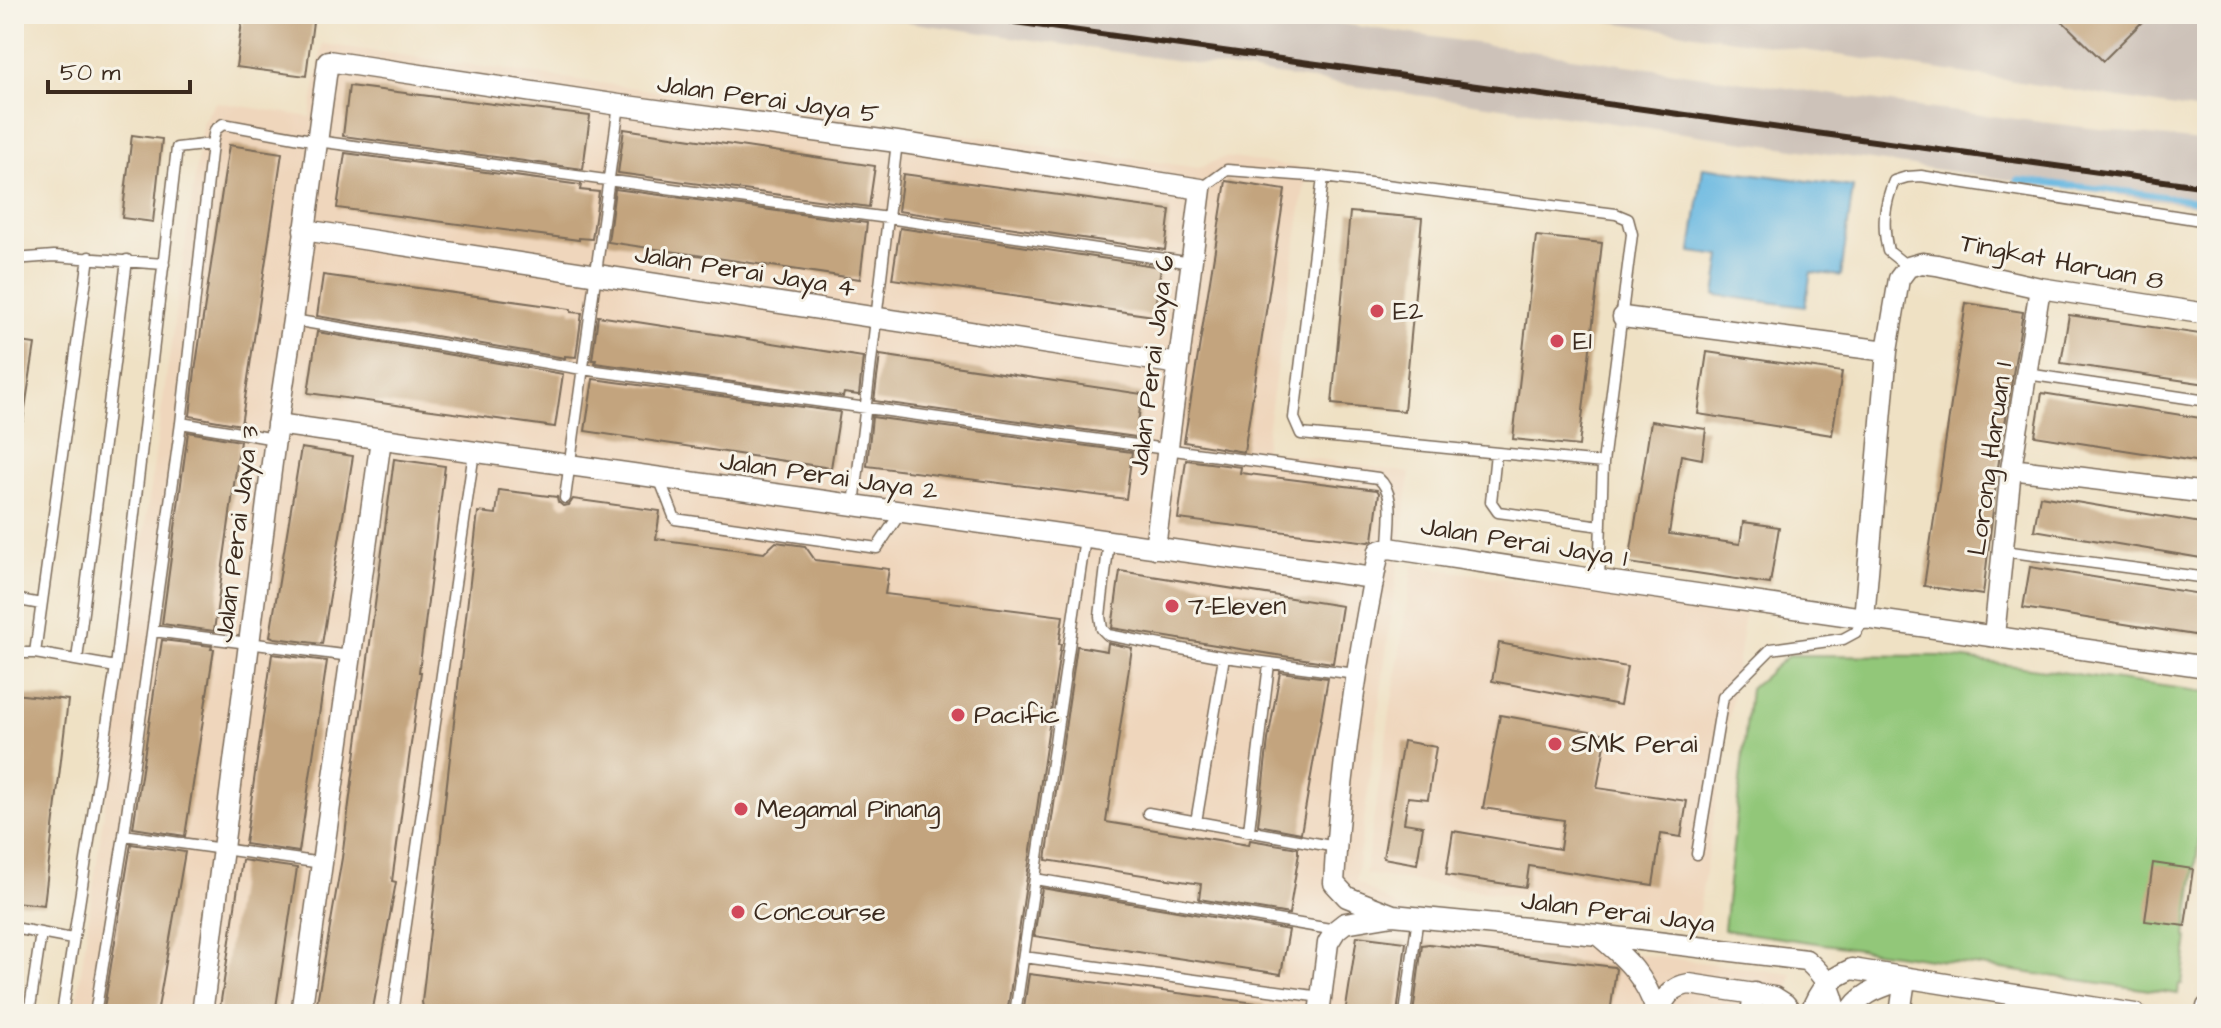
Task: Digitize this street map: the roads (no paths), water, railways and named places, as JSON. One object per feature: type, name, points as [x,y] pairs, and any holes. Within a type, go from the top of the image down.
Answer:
[{"type":"street","name":"Jalan Perai Jaya 5","points":[[328,61],[619,105],[897,142],[1201,189]]},
{"type":"street","name":"Jalan Perai Jaya 3","points":[[202,1014],[276,432],[328,61]]},
{"type":"street","name":"Jalan Perai Jaya 6","points":[[1155,548],[1201,189]]},
{"type":"street","name":"Jalan Perai Jaya 4","points":[[304,230],[1179,364]]},
{"type":"street","name":"Tingkat Haruan 8","points":[[1908,267],[1922,263],[1937,265],[2040,288],[2207,314]]},
{"type":"street","points":[[1864,619],[1887,351],[1899,279],[1908,267]]},
{"type":"street","name":"Lorong Haruan 1","points":[[1994,636],[2011,469],[2040,288]]},
{"type":"street","points":[[1623,317],[1887,351]]},
{"type":"street","name":"Jalan Perai Jaya 2","points":[[276,432],[381,439],[1373,578]]},
{"type":"street","points":[[301,1014],[381,439]]},
{"type":"street","points":[[2011,469],[2207,493]]},
{"type":"street","name":"Jalan Perai Jaya 1","points":[[1393,915],[1347,897],[1334,883],[1356,674],[1379,551],[1389,548],[2207,667]]},
{"type":"street","points":[[1320,1006],[1328,943],[1336,930],[1345,923],[1393,915]]},
{"type":"street","name":"Jalan Perai Jaya","points":[[1393,915],[1806,960],[1905,979],[2135,1014]]},
{"type":"street","points":[[1598,935],[1637,971],[1651,994],[1657,1014]]},
{"type":"street","points":[[1806,960],[1827,982],[1835,1000],[1836,1014]]},
{"type":"street","points":[[1810,1014],[1827,982],[1852,969]]},
{"type":"street","points":[[1849,1014],[1855,1003],[1865,995],[1905,979],[1900,1014]]},
{"type":"street","points":[[1657,1014],[1670,991],[1689,984],[1774,997],[1793,1014]]},
{"type":"street","points":[[1751,1014],[1754,993]]},
{"type":"street","points":[[2206,1014],[2207,1007]]},
{"type":"lane","points":[[565,498],[619,105]]},
{"type":"lane","points":[[95,1014],[124,835],[181,423],[212,144],[215,130],[223,124],[317,141],[888,218],[1192,263]]},
{"type":"lane","points":[[854,505],[897,142]]},
{"type":"lane","points":[[62,1014],[116,667],[177,148],[212,144]]},
{"type":"lane","points":[[1201,189],[1227,170],[1323,177],[1616,214],[1628,219],[1632,234],[1603,463],[1599,580]]},
{"type":"lane","points":[[1908,267],[1888,251],[1884,215],[1894,181],[1907,177],[1921,176],[2207,221]]},
{"type":"lane","points":[[1323,177],[1294,418],[1301,434],[1603,463]]},
{"type":"lane","points":[[14,259],[89,257],[164,264]]},
{"type":"lane","points":[[35,653],[89,257]]},
{"type":"lane","points":[[77,660],[127,260]]},
{"type":"lane","points":[[293,320],[582,369],[1378,478],[1386,485],[1390,495],[1389,548]]},
{"type":"lane","points":[[2027,374],[2207,401]]},
{"type":"lane","points":[[181,423],[276,432]]},
{"type":"lane","points":[[393,1014],[474,452]]},
{"type":"lane","points":[[1496,453],[1491,502],[1498,512],[1601,526]]},
{"type":"lane","points":[[659,478],[675,519],[877,548],[901,512]]},
{"type":"lane","points":[[1015,1014],[1085,538]]},
{"type":"lane","points":[[1109,541],[1100,616],[1102,629],[1108,635],[1224,657],[1356,674]]},
{"type":"lane","points":[[2004,551],[2207,578]]},
{"type":"lane","points":[[14,599],[41,604]]},
{"type":"lane","points":[[1697,854],[1723,697],[1771,649],[1843,639],[1856,632],[1864,619]]},
{"type":"lane","points":[[153,631],[351,656]]},
{"type":"lane","points":[[14,653],[35,653],[116,667]]},
{"type":"lane","points":[[1196,822],[1224,657]]},
{"type":"lane","points":[[1249,830],[1269,664]]},
{"type":"lane","points":[[1148,813],[1336,847]]},
{"type":"lane","points":[[124,835],[322,863]]},
{"type":"lane","points":[[1035,879],[1336,930]]},
{"type":"lane","points":[[1405,1014],[1418,916]]},
{"type":"lane","points":[[14,928],[72,939]]},
{"type":"lane","points":[[29,1014],[41,933]]},
{"type":"lane","points":[[1024,957],[1320,1006]]},
{"type":"water","points":[[1703,167],[1853,187],[1841,276],[1811,272],[1805,307],[1715,295],[1721,256],[1691,252]]},
{"type":"waterway","points":[[2017,180],[2207,203]]},
{"type":"railway","points":[[956,14],[2207,187]]},
{"type":"place","name":"E2","points":[[1377,311]]},
{"type":"place","name":"E1","points":[[1557,341]]},
{"type":"place","name":"7-Eleven","points":[[1172,606]]},
{"type":"place","name":"Pacific","points":[[958,715]]},
{"type":"place","name":"SMK Perai","points":[[1555,744]]},
{"type":"place","name":"Megamal Pinang","points":[[741,809]]},
{"type":"place","name":"Concourse","points":[[738,912]]}]
